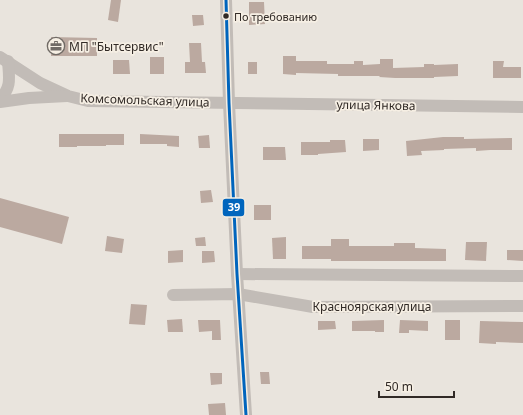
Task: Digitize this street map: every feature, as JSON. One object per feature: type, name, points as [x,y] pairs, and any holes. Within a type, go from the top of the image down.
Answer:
[{"type":"street","points":[[226,0],[237,274],[246,415]]},
{"type":"street","points":[[0,100],[6,93],[9,83],[4,59]]},
{"type":"street","name":"Комсомольская улица","points":[[4,59],[40,83],[68,96],[88,101],[229,103]]},
{"type":"street","points":[[0,100],[68,96]]},
{"type":"street","name":"улица Янкова","points":[[229,103],[523,107]]},
{"type":"street","points":[[237,274],[523,276]]},
{"type":"street","name":"Красноярская улица","points":[[173,295],[238,294],[313,307],[523,306]]},
{"type":"building","points":[[111,0],[121,0],[118,22],[108,20]]},
{"type":"building","points":[[249,2],[264,2],[265,24],[249,25]]},
{"type":"building","points":[[192,15],[203,15],[204,25],[193,26]]},
{"type":"building","points":[[51,37],[97,38],[97,56],[51,56]]},
{"type":"building","points":[[189,43],[201,43],[202,62],[205,62],[206,73],[185,73],[185,62],[190,62]]},
{"type":"building","points":[[283,56],[296,56],[296,61],[327,61],[327,64],[354,64],[354,61],[363,61],[363,65],[380,64],[380,59],[393,59],[393,68],[424,67],[424,64],[458,64],[458,76],[434,78],[395,78],[379,77],[380,76],[338,76],[338,74],[283,74]]},
{"type":"building","points":[[150,57],[164,57],[164,74],[150,74]]},
{"type":"building","points":[[113,60],[129,60],[130,74],[113,74]]},
{"type":"building","points":[[493,61],[504,61],[503,67],[521,67],[521,78],[493,78]]},
{"type":"building","points":[[248,62],[257,62],[257,74],[248,74]]},
{"type":"building","points":[[59,134],[124,134],[124,145],[59,147]]},
{"type":"building","points":[[140,134],[179,136],[179,147],[167,146],[167,144],[140,144]]},
{"type":"building","points":[[209,135],[210,148],[199,148],[198,136]]},
{"type":"building","points":[[443,137],[464,137],[464,139],[512,138],[512,150],[476,151],[476,148],[444,149],[421,151],[422,155],[407,156],[406,141]]},
{"type":"building","points":[[363,139],[379,139],[379,150],[363,151]]},
{"type":"building","points":[[330,140],[345,140],[346,152],[301,155],[301,142],[330,142]]},
{"type":"building","points":[[263,147],[285,147],[286,160],[263,160]]},
{"type":"building","points":[[211,190],[213,202],[201,203],[200,191]]},
{"type":"building","points":[[0,198],[69,217],[62,244],[0,227]]},
{"type":"building","points":[[254,205],[271,205],[271,220],[254,220]]},
{"type":"building","points":[[107,236],[124,239],[122,253],[105,251]]},
{"type":"building","points":[[205,237],[206,246],[196,246],[195,238]]},
{"type":"building","points":[[286,237],[286,259],[273,259],[272,238]]},
{"type":"building","points":[[331,239],[349,239],[349,246],[394,246],[394,243],[415,243],[415,248],[446,249],[446,261],[331,261],[331,259],[302,259],[302,246],[331,246]]},
{"type":"building","points":[[466,242],[487,242],[486,261],[465,260]]},
{"type":"building","points":[[183,250],[183,262],[168,263],[168,251]]},
{"type":"building","points":[[507,250],[523,250],[523,261],[507,260]]},
{"type":"building","points":[[202,251],[214,251],[215,262],[202,263]]},
{"type":"building","points":[[131,304],[147,305],[145,325],[129,324]]},
{"type":"building","points":[[182,319],[183,332],[168,332],[167,320]]},
{"type":"building","points":[[198,320],[220,320],[221,340],[212,340],[212,331],[199,332]]},
{"type":"building","points":[[384,320],[384,332],[352,331],[352,321]]},
{"type":"building","points":[[400,320],[428,321],[428,331],[409,330],[409,333],[399,333]]},
{"type":"building","points":[[445,320],[460,320],[460,340],[445,340]]},
{"type":"building","points":[[318,321],[335,321],[336,329],[318,330]]},
{"type":"building","points":[[480,321],[523,322],[523,343],[479,343]]},
{"type":"building","points":[[260,372],[269,372],[270,384],[261,384]]},
{"type":"building","points":[[210,373],[222,373],[222,384],[211,385]]},
{"type":"building","points":[[225,403],[226,415],[209,415],[208,404]]},
{"type":"transit line","name":"39","points":[[226,0],[237,274],[246,415]]},
{"type":"place","name":"По требованию","points":[[226,16]]},
{"type":"place","name":"МП \"Бытсервис\"","points":[[56,46]]}]
